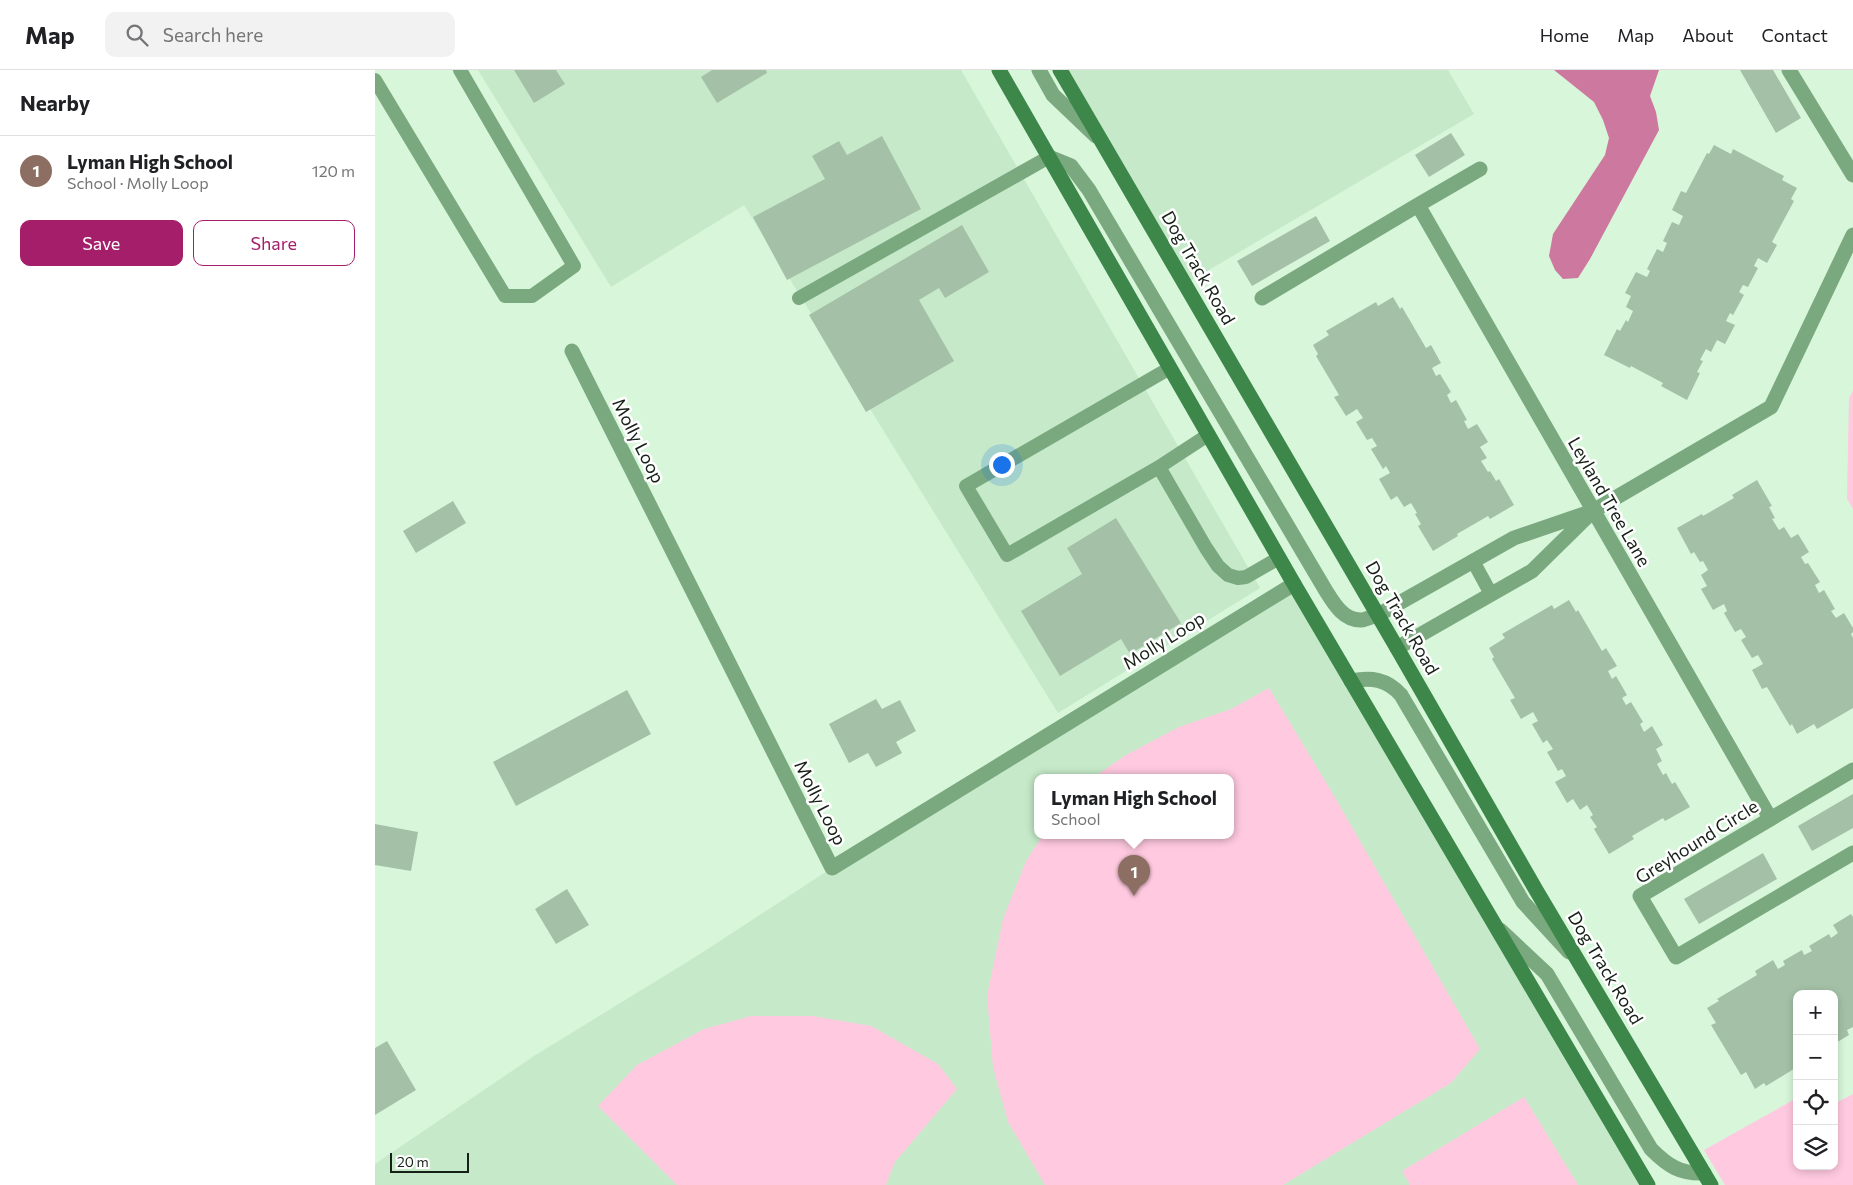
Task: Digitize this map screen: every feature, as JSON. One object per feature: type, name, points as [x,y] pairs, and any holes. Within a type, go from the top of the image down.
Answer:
[{"type":"main road","points":[[999,70],[1294,584],[1648,1185]]},
{"type":"main road","name":"Dog Track Road","points":[[1061,70],[1581,966],[1708,1179]]},
{"type":"street","points":[[1039,70],[1053,95],[1103,143]]},
{"type":"street","points":[[1789,70],[1853,175]]},
{"type":"street","points":[[1049,157],[1071,166],[1089,190],[1337,608],[1349,617],[1362,620],[1378,615],[1514,538],[1593,511],[1771,407],[1853,236]]},
{"type":"street","points":[[1262,298],[1480,169]]},
{"type":"street","name":"Leyland Tree Lane","points":[[1418,205],[1770,818]]},
{"type":"street","name":"Molly Loop","points":[[572,351],[832,868],[1294,584]]},
{"type":"street","points":[[1397,648],[1532,571],[1593,511]]},
{"type":"street","points":[[1351,681],[1363,679],[1383,681],[1395,688],[1401,695],[1523,902],[1581,966]]},
{"type":"street","name":"Greyhound Circle","points":[[1853,770],[1640,896],[1676,957],[1853,854]]},
{"type":"street","points":[[1497,928],[1547,974],[1651,1149],[1661,1159],[1679,1171],[1708,1179]]},
{"type":"lane","points":[[375,80],[505,296],[531,296],[574,266],[460,70]]},
{"type":"lane","points":[[799,298],[1049,157]]},
{"type":"lane","points":[[1170,368],[965,486],[1007,556],[1159,467],[1208,435]]},
{"type":"lane","points":[[1159,467],[1206,548],[1218,566],[1228,575],[1238,578],[1246,577],[1279,558]]},
{"type":"lane","points":[[1473,561],[1491,594]]},
{"type":"shaded area","points":[[478,70],[961,70],[1260,588],[1058,713],[744,205],[611,287]]},
{"type":"shaded area","points":[[1060,70],[1448,70],[1474,114],[1185,284]]},
{"type":"shaded area","points":[[1554,70],[1659,70],[1650,96],[1656,112],[1659,130],[1578,278],[1563,279],[1555,270],[1549,256],[1553,234],[1605,155],[1609,138],[1594,102]]},
{"type":"shaded area","points":[[1853,391],[1853,509],[1847,499],[1849,398]]},
{"type":"shaded area","points":[[1294,584],[1648,1185],[375,1185],[375,1164],[534,1056],[700,954],[838,864]]},
{"type":"shaded area","points":[[1269,688],[1330,789],[1480,1049],[1451,1083],[1283,1185],[1045,1185],[1008,1122],[993,1067],[987,996],[1003,919],[1026,861],[1040,839],[1234,839],[1234,774],[1098,774],[1126,755],[1179,727],[1231,709]]},
{"type":"shaded area","points":[[751,1016],[813,1016],[871,1026],[938,1064],[957,1089],[895,1162],[886,1185],[677,1185],[598,1106],[637,1065],[704,1029]]},
{"type":"shaded area","points":[[1853,1094],[1853,1185],[1725,1185],[1704,1150],[1793,1100],[1793,1170],[1838,1170],[1838,1102]]},
{"type":"shaded area","points":[[1524,1097],[1578,1185],[1410,1185],[1402,1171]]},
{"type":"building","points":[[514,70],[556,70],[565,84],[534,103]]},
{"type":"building","points":[[712,70],[766,70],[767,73],[717,103],[701,77]]},
{"type":"building","points":[[1740,70],[1773,70],[1801,118],[1776,133]]},
{"type":"building","points":[[1451,133],[1465,155],[1429,177],[1415,155]]},
{"type":"building","points":[[882,136],[921,209],[787,280],[753,217],[825,179],[812,156],[839,141],[847,155]]},
{"type":"building","points":[[1714,145],[1731,154],[1733,149],[1784,176],[1782,180],[1797,188],[1791,199],[1794,201],[1772,242],[1777,245],[1767,263],[1758,258],[1754,266],[1758,268],[1748,287],[1743,285],[1739,292],[1744,295],[1733,315],[1730,313],[1726,321],[1735,325],[1725,344],[1717,340],[1711,352],[1706,349],[1700,360],[1703,361],[1697,372],[1700,373],[1687,400],[1661,386],[1663,383],[1631,366],[1630,368],[1604,355],[1617,329],[1620,331],[1626,320],[1628,322],[1633,311],[1626,307],[1631,296],[1625,293],[1636,272],[1647,277],[1650,271],[1647,269],[1657,249],[1663,252],[1667,243],[1663,241],[1672,222],[1679,225],[1683,216],[1672,210],[1681,191],[1686,193],[1707,153],[1709,154]]},
{"type":"building","points":[[1316,216],[1330,241],[1252,286],[1237,261]]},
{"type":"building","points":[[962,225],[989,272],[945,298],[939,288],[919,300],[954,361],[866,412],[809,315]]},
{"type":"building","points":[[1393,297],[1400,309],[1402,307],[1426,348],[1431,345],[1441,363],[1432,368],[1436,376],[1440,374],[1451,392],[1447,395],[1451,403],[1456,400],[1467,420],[1464,421],[1468,429],[1477,424],[1488,442],[1480,447],[1487,458],[1481,461],[1496,481],[1499,479],[1514,505],[1490,519],[1488,516],[1433,551],[1418,526],[1421,524],[1411,503],[1404,507],[1397,496],[1391,500],[1379,479],[1390,473],[1386,466],[1383,469],[1371,449],[1377,446],[1372,438],[1367,440],[1356,422],[1363,418],[1357,409],[1346,416],[1334,397],[1339,395],[1316,356],[1318,354],[1313,345],[1329,335],[1326,331],[1376,302],[1378,306]]},
{"type":"building","points":[[1757,480],[1772,506],[1769,507],[1775,518],[1772,519],[1779,530],[1784,527],[1791,538],[1798,534],[1809,552],[1801,557],[1805,564],[1808,563],[1820,582],[1815,585],[1819,593],[1824,590],[1835,609],[1831,611],[1836,618],[1844,613],[1853,628],[1851,634],[1853,638],[1853,708],[1817,729],[1814,724],[1797,734],[1792,724],[1790,726],[1767,687],[1762,689],[1752,670],[1763,664],[1758,655],[1752,658],[1741,640],[1746,637],[1741,629],[1735,632],[1724,613],[1727,611],[1724,604],[1713,610],[1701,589],[1707,586],[1701,575],[1708,570],[1703,561],[1700,562],[1694,552],[1691,554],[1677,528],[1734,498],[1732,495]]},
{"type":"building","points":[[453,501],[466,523],[416,553],[403,531]]},
{"type":"building","points":[[1116,518],[1181,623],[1130,654],[1121,639],[1060,676],[1021,611],[1082,574],[1067,548]]},
{"type":"building","points":[[1569,600],[1576,612],[1578,610],[1602,651],[1606,648],[1617,666],[1608,671],[1612,679],[1616,676],[1627,695],[1622,698],[1626,705],[1631,702],[1643,722],[1640,724],[1644,732],[1652,726],[1663,745],[1656,749],[1662,761],[1657,764],[1663,775],[1666,773],[1672,784],[1675,782],[1690,807],[1665,821],[1663,818],[1632,836],[1634,839],[1609,854],[1594,829],[1597,827],[1590,817],[1593,815],[1587,805],[1580,810],[1573,799],[1567,803],[1555,782],[1566,776],[1562,769],[1558,771],[1547,752],[1553,749],[1547,740],[1543,743],[1532,724],[1538,721],[1533,712],[1521,719],[1510,700],[1515,698],[1492,659],[1494,657],[1489,648],[1505,638],[1502,634],[1552,605],[1554,609]]},
{"type":"building","points":[[627,690],[651,734],[516,806],[493,762]]},
{"type":"building","points":[[876,699],[882,709],[900,700],[916,731],[896,742],[902,753],[876,767],[868,753],[849,763],[829,724]]},
{"type":"building","points":[[1853,794],[1853,828],[1812,851],[1798,826]]},
{"type":"building","points":[[375,824],[418,832],[411,871],[375,865]]},
{"type":"building","points":[[1763,853],[1777,879],[1699,924],[1684,899]]},
{"type":"building","points":[[567,889],[589,925],[556,944],[535,909]]},
{"type":"building","points":[[1851,914],[1853,917],[1853,1027],[1847,1030],[1849,1035],[1838,1042],[1838,990],[1793,990],[1793,1069],[1766,1086],[1764,1083],[1755,1089],[1746,1072],[1741,1075],[1711,1025],[1716,1023],[1707,1008],[1719,1001],[1717,999],[1757,975],[1755,971],[1773,960],[1778,969],[1785,965],[1783,961],[1802,950],[1804,955],[1812,951],[1809,946],[1829,934],[1831,938],[1838,933],[1833,925]]},
{"type":"building","points":[[387,1041],[416,1090],[375,1115],[375,1048]]},
{"type":"place","name":"Lyman High School","points":[[1134,896]]}]
